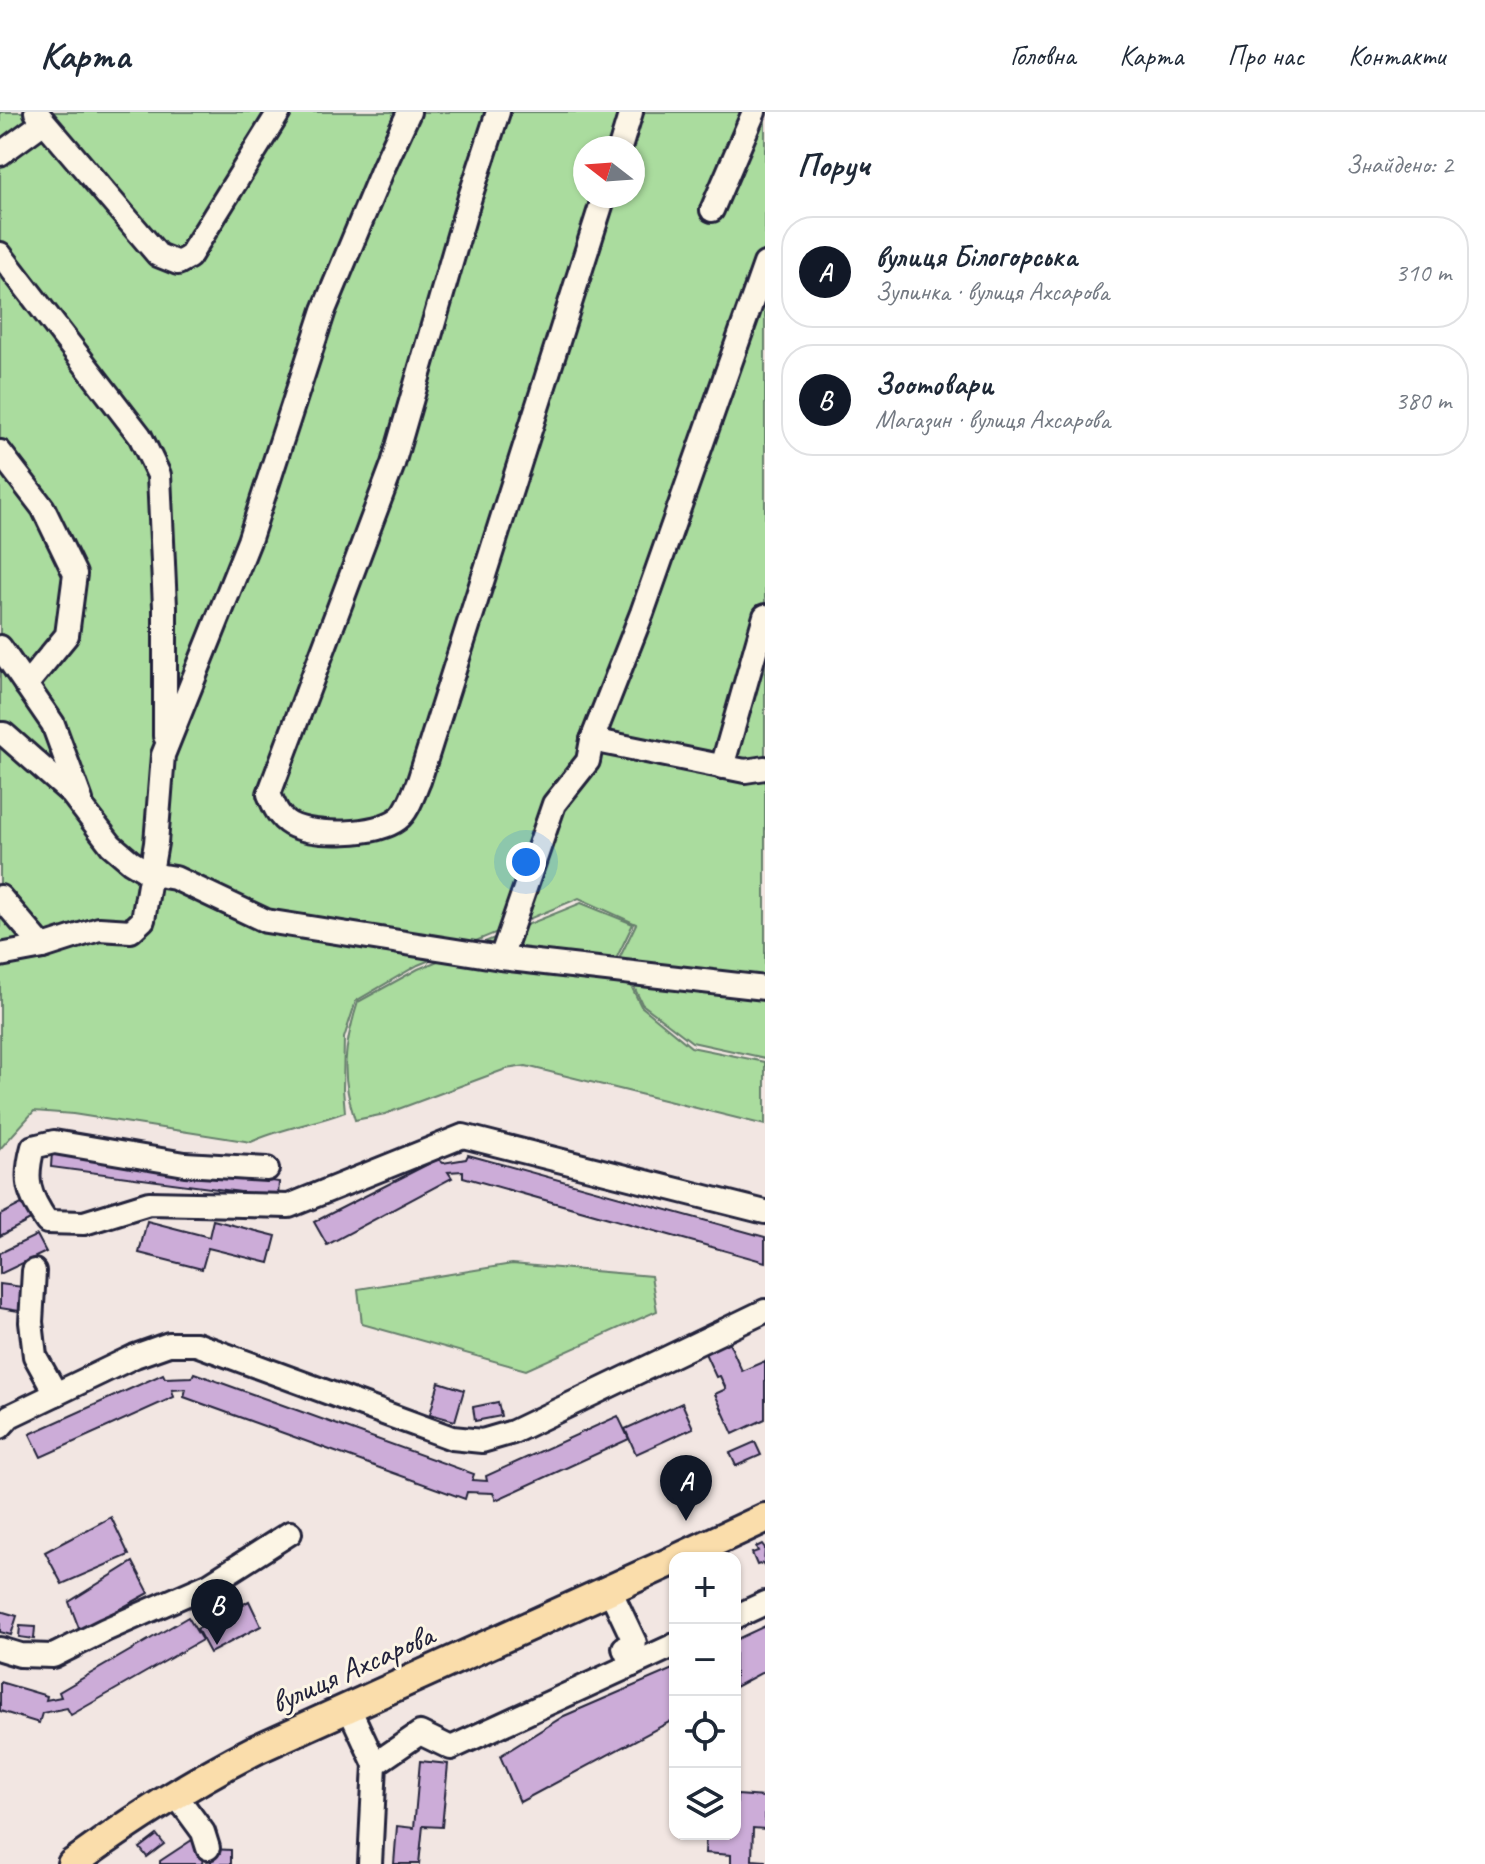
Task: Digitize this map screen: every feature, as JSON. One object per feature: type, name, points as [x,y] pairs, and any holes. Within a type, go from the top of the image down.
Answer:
[{"type":"main road","name":"вулиця Ахсарова","points":[[692,1552],[765,1518]]},
{"type":"main road","name":"вулиця Ахсарова","points":[[72,1864],[175,1794],[224,1766],[348,1706],[669,1563]]},
{"type":"street","points":[[0,154],[40,117],[158,255],[178,263],[189,257],[279,112]]},
{"type":"street","points":[[165,748],[249,541],[324,310],[409,112]]},
{"type":"street","points":[[498,112],[470,197],[393,464],[269,794],[276,810],[287,823],[311,832],[378,829],[401,817],[419,781],[600,208]]},
{"type":"street","points":[[624,136],[631,112]]},
{"type":"street","points":[[712,210],[754,112]]},
{"type":"street","points":[[0,254],[140,436],[159,475],[165,607],[165,748],[143,920],[131,931],[99,929],[43,947],[0,955]]},
{"type":"street","points":[[501,958],[554,804],[588,761],[592,740],[653,584],[765,264]]},
{"type":"street","points":[[0,452],[43,508],[75,574],[67,635],[26,685]]},
{"type":"street","points":[[722,767],[765,616]]},
{"type":"street","points":[[0,647],[53,724],[85,811]]},
{"type":"street","points":[[0,734],[4,734],[72,794],[111,845],[131,862],[149,885]]},
{"type":"street","points":[[592,740],[745,771],[765,768]]},
{"type":"street","points":[[149,885],[175,878],[266,921],[501,958],[765,988]]},
{"type":"street","points":[[0,897],[43,947]]},
{"type":"street","points":[[267,1169],[185,1164],[54,1142],[33,1147],[26,1171],[32,1199],[47,1222],[84,1223],[149,1203],[289,1206],[463,1136],[765,1212]]},
{"type":"street","points":[[34,1271],[31,1322],[35,1356],[56,1394]]},
{"type":"street","points":[[0,1427],[10,1416],[135,1356],[169,1344],[196,1344],[452,1438],[482,1441],[513,1432],[765,1311]]},
{"type":"street","points":[[0,1649],[20,1655],[53,1656],[210,1584],[290,1533]]},
{"type":"street","points":[[610,1590],[635,1643],[624,1648],[632,1665]]},
{"type":"street","points":[[741,1614],[765,1603]]},
{"type":"street","points":[[375,1764],[420,1733],[451,1748],[669,1648]]},
{"type":"street","points":[[348,1706],[375,1764],[370,1864]]},
{"type":"street","points":[[175,1794],[203,1832],[208,1848]]},
{"type":"green space","points":[[0,112],[765,112],[765,1058],[692,1042],[642,1004],[620,957],[636,924],[579,898],[418,965],[356,1001],[344,1038],[345,1112],[251,1142],[73,1114],[34,1111],[0,1149]]},
{"type":"green space","points":[[581,903],[633,924],[617,957],[641,1006],[691,1047],[765,1062],[765,1125],[526,1066],[506,1069],[385,1114],[355,1120],[347,1089],[346,1061],[358,1002],[418,969]]},
{"type":"green space","points":[[512,1264],[651,1276],[657,1311],[526,1370],[362,1324],[358,1289]]},
{"type":"building","points":[[52,1152],[279,1182],[278,1197],[51,1167]]},
{"type":"building","points":[[468,1155],[765,1237],[765,1262],[463,1177],[463,1171],[448,1172],[452,1178],[327,1245],[314,1222],[438,1159],[443,1163],[466,1159]]},
{"type":"building","points":[[27,1201],[36,1217],[0,1236],[0,1215]]},
{"type":"building","points":[[213,1220],[276,1236],[269,1263],[208,1248],[202,1269],[139,1253],[147,1221],[209,1237]]},
{"type":"building","points":[[37,1235],[46,1252],[0,1274],[0,1253]]},
{"type":"building","points":[[0,1284],[23,1287],[19,1311],[0,1308]]},
{"type":"building","points":[[728,1340],[742,1371],[765,1361],[765,1419],[733,1434],[715,1394],[726,1389],[720,1376],[716,1377],[704,1351]]},
{"type":"building","points":[[194,1373],[474,1474],[472,1480],[487,1481],[486,1476],[618,1416],[629,1439],[496,1500],[493,1493],[467,1492],[465,1499],[184,1397],[186,1389],[172,1390],[174,1397],[41,1457],[30,1434],[163,1374],[165,1378],[192,1377]]},
{"type":"building","points":[[439,1382],[464,1390],[455,1421],[430,1414]]},
{"type":"building","points":[[498,1402],[501,1416],[475,1421],[473,1407]]},
{"type":"building","points":[[682,1403],[693,1428],[636,1454],[625,1429]]},
{"type":"building","points":[[755,1442],[761,1455],[736,1466],[730,1453]]},
{"type":"building","points":[[111,1517],[129,1555],[62,1584],[45,1552]]},
{"type":"building","points":[[762,1544],[765,1548],[764,1566],[763,1563],[757,1565],[752,1553],[758,1551],[756,1547]]},
{"type":"building","points":[[133,1562],[149,1593],[80,1631],[69,1602]]},
{"type":"building","points":[[249,1601],[261,1626],[210,1653],[197,1629]]},
{"type":"building","points":[[0,1611],[17,1616],[11,1635],[0,1632]]},
{"type":"building","points":[[188,1617],[202,1640],[71,1715],[67,1708],[42,1713],[39,1723],[0,1711],[0,1682],[47,1696],[46,1700],[61,1697],[59,1692]]},
{"type":"building","points":[[20,1626],[35,1627],[34,1639],[19,1637]]},
{"type":"building","points":[[765,1626],[765,1671],[741,1684],[741,1637]]},
{"type":"building","points":[[669,1671],[669,1722],[520,1802],[500,1756],[564,1716]]},
{"type":"building","points":[[420,1761],[448,1764],[442,1827],[423,1826],[419,1864],[394,1864],[397,1826],[414,1828]]},
{"type":"building","points":[[741,1795],[765,1797],[765,1829],[753,1828],[752,1860],[765,1861],[765,1864],[731,1864],[731,1855],[705,1853],[706,1840],[741,1840]]},
{"type":"building","points":[[157,1835],[164,1844],[147,1857],[140,1848]]},
{"type":"building","points":[[205,1839],[202,1864],[160,1864],[192,1840]]},
{"type":"building","points":[[211,1849],[231,1850],[231,1864],[211,1864]]},
{"type":"place","name":"вулиця Білогорська","points":[[686,1521]]},
{"type":"place","name":"Зоотовари","points":[[217,1645]]}]
